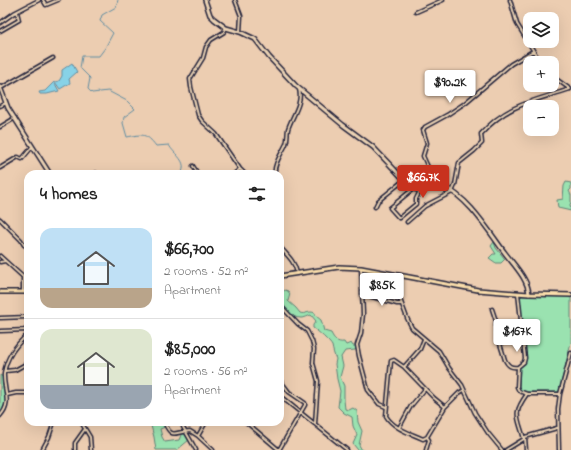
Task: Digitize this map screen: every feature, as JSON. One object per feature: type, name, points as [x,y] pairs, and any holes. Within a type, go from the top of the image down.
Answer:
[{"type":"main road","points":[[284,275],[339,267],[361,268],[478,290],[529,294],[571,294]]},
{"type":"main road","points":[[0,292],[22,292]]},
{"type":"street","points":[[0,23],[39,0]]},
{"type":"street","points":[[43,0],[46,5],[58,0]]},
{"type":"street","points":[[204,0],[210,15],[214,20],[226,28],[240,32],[255,40],[299,88],[343,125],[369,143],[413,189],[420,191],[430,187],[443,187],[466,203],[484,223],[529,287],[529,294]]},
{"type":"street","points":[[235,0],[241,16],[240,32]]},
{"type":"street","points":[[416,12],[443,0]]},
{"type":"street","points":[[510,0],[517,24],[537,56]]},
{"type":"street","points":[[0,31],[19,20],[17,12]]},
{"type":"street","points":[[226,28],[224,32],[211,40],[206,47],[203,58],[190,79],[198,115],[202,121],[216,134],[240,169]]},
{"type":"street","points":[[430,187],[435,183],[423,156],[427,143],[423,130],[425,127],[459,107],[512,64],[534,51]]},
{"type":"street","points":[[47,170],[8,108],[0,87],[49,62],[53,58]]},
{"type":"street","points":[[559,81],[570,90]]},
{"type":"street","points":[[275,170],[286,143],[288,129],[300,101],[299,88]]},
{"type":"street","points":[[407,222],[425,206],[452,192],[459,163],[482,143],[481,134],[497,118],[504,113],[529,102],[570,90]]},
{"type":"street","points":[[0,106],[6,103]]},
{"type":"street","points":[[0,128],[15,118]]},
{"type":"street","points":[[0,168],[18,157],[22,159],[32,147]]},
{"type":"street","points":[[193,166],[196,170]]},
{"type":"street","points":[[375,207],[378,201],[405,180]]},
{"type":"street","points":[[413,189],[390,208],[399,218],[416,204],[416,199],[420,191]]},
{"type":"street","points":[[0,219],[24,245]]},
{"type":"street","points":[[284,251],[296,265],[297,273]]},
{"type":"street","points":[[0,256],[23,276],[22,292]]},
{"type":"street","points":[[0,262],[5,261]]},
{"type":"street","points":[[361,268],[363,314],[361,333],[357,346],[368,390],[379,404],[386,407]]},
{"type":"street","points":[[397,274],[397,291],[412,328],[439,351],[465,390],[475,413],[490,436],[502,450]]},
{"type":"street","points":[[492,308],[496,321],[496,331],[505,360],[510,366],[518,367],[524,362],[525,358],[518,293]]},
{"type":"street","points":[[362,294],[401,304]]},
{"type":"street","points":[[284,309],[307,331],[312,341],[314,349],[314,363],[318,380],[315,424]]},
{"type":"street","points":[[0,318],[24,317]]},
{"type":"street","points":[[0,331],[24,330]]},
{"type":"street","points":[[0,416],[5,411],[7,404],[5,373],[10,354],[24,338]]},
{"type":"street","points":[[404,367],[420,349],[424,339]]},
{"type":"street","points":[[558,450],[557,428],[560,394],[571,353]]},
{"type":"street","points":[[445,407],[404,367],[394,360],[391,361],[386,416],[399,428],[423,439],[427,437],[445,407],[459,393],[465,390]]},
{"type":"street","points":[[0,373],[15,370],[24,365]]},
{"type":"street","points":[[518,367],[517,390],[526,394],[560,394]]},
{"type":"street","points":[[251,426],[279,450],[301,413],[305,403],[289,392],[284,385]]},
{"type":"street","points":[[399,428],[411,406],[425,389]]},
{"type":"street","points":[[7,395],[24,392]]},
{"type":"street","points":[[526,394],[519,405],[517,414],[526,450]]},
{"type":"street","points":[[284,399],[347,450]]},
{"type":"street","points":[[42,450],[53,426]]},
{"type":"street","points":[[83,426],[90,437],[92,450]]},
{"type":"street","points":[[166,426],[168,432],[171,433],[176,434],[185,431],[194,433],[213,450]]},
{"type":"street","points":[[182,426],[196,450]]},
{"type":"street","points":[[198,436],[204,426]]},
{"type":"street","points":[[506,450],[525,437],[557,428]]},
{"type":"street","points":[[75,450],[75,443],[85,429]]},
{"type":"street","points":[[426,450],[429,440],[427,437]]},
{"type":"green space","points":[[566,182],[571,183],[571,189],[569,191],[571,195],[571,211],[558,208],[557,200],[563,199],[564,186]]},
{"type":"green space","points":[[494,242],[496,248],[505,259],[501,263],[496,263],[489,258],[493,254],[496,254],[491,246]]},
{"type":"green space","points":[[285,290],[290,294],[288,301],[300,313],[315,313],[321,320],[324,331],[331,333],[339,342],[344,342],[346,345],[351,343],[353,346],[356,346],[357,348],[355,350],[345,351],[341,357],[343,366],[340,377],[344,386],[345,409],[349,410],[353,408],[357,411],[358,422],[362,431],[359,445],[362,450],[358,450],[353,444],[357,435],[353,426],[352,417],[344,413],[338,407],[340,391],[335,364],[336,359],[332,346],[313,328],[316,321],[311,315],[297,318],[284,307]]},
{"type":"green space","points":[[522,296],[571,296],[571,342],[559,392],[529,392],[519,389],[520,367],[526,361],[519,299]]},
{"type":"green space","points":[[0,375],[3,377],[6,402],[0,414]]},
{"type":"green space","points":[[151,426],[165,426],[160,429],[165,442],[179,440],[181,435],[185,434],[189,440],[177,450],[156,450]]},
{"type":"water","points":[[72,63],[77,72],[69,79],[70,83],[60,89],[55,82],[59,81],[62,76],[62,70]]},
{"type":"water","points":[[54,82],[59,91],[40,94],[39,92],[45,91]]},
{"type":"waterway","points":[[118,0],[116,7],[102,15],[100,21],[113,33],[105,48],[99,56],[82,56],[80,68],[90,78],[88,89],[92,93],[108,91],[127,101],[135,109],[124,117],[123,123],[127,137],[141,135],[150,139],[156,146],[169,145],[180,158],[183,165],[183,170]]}]
